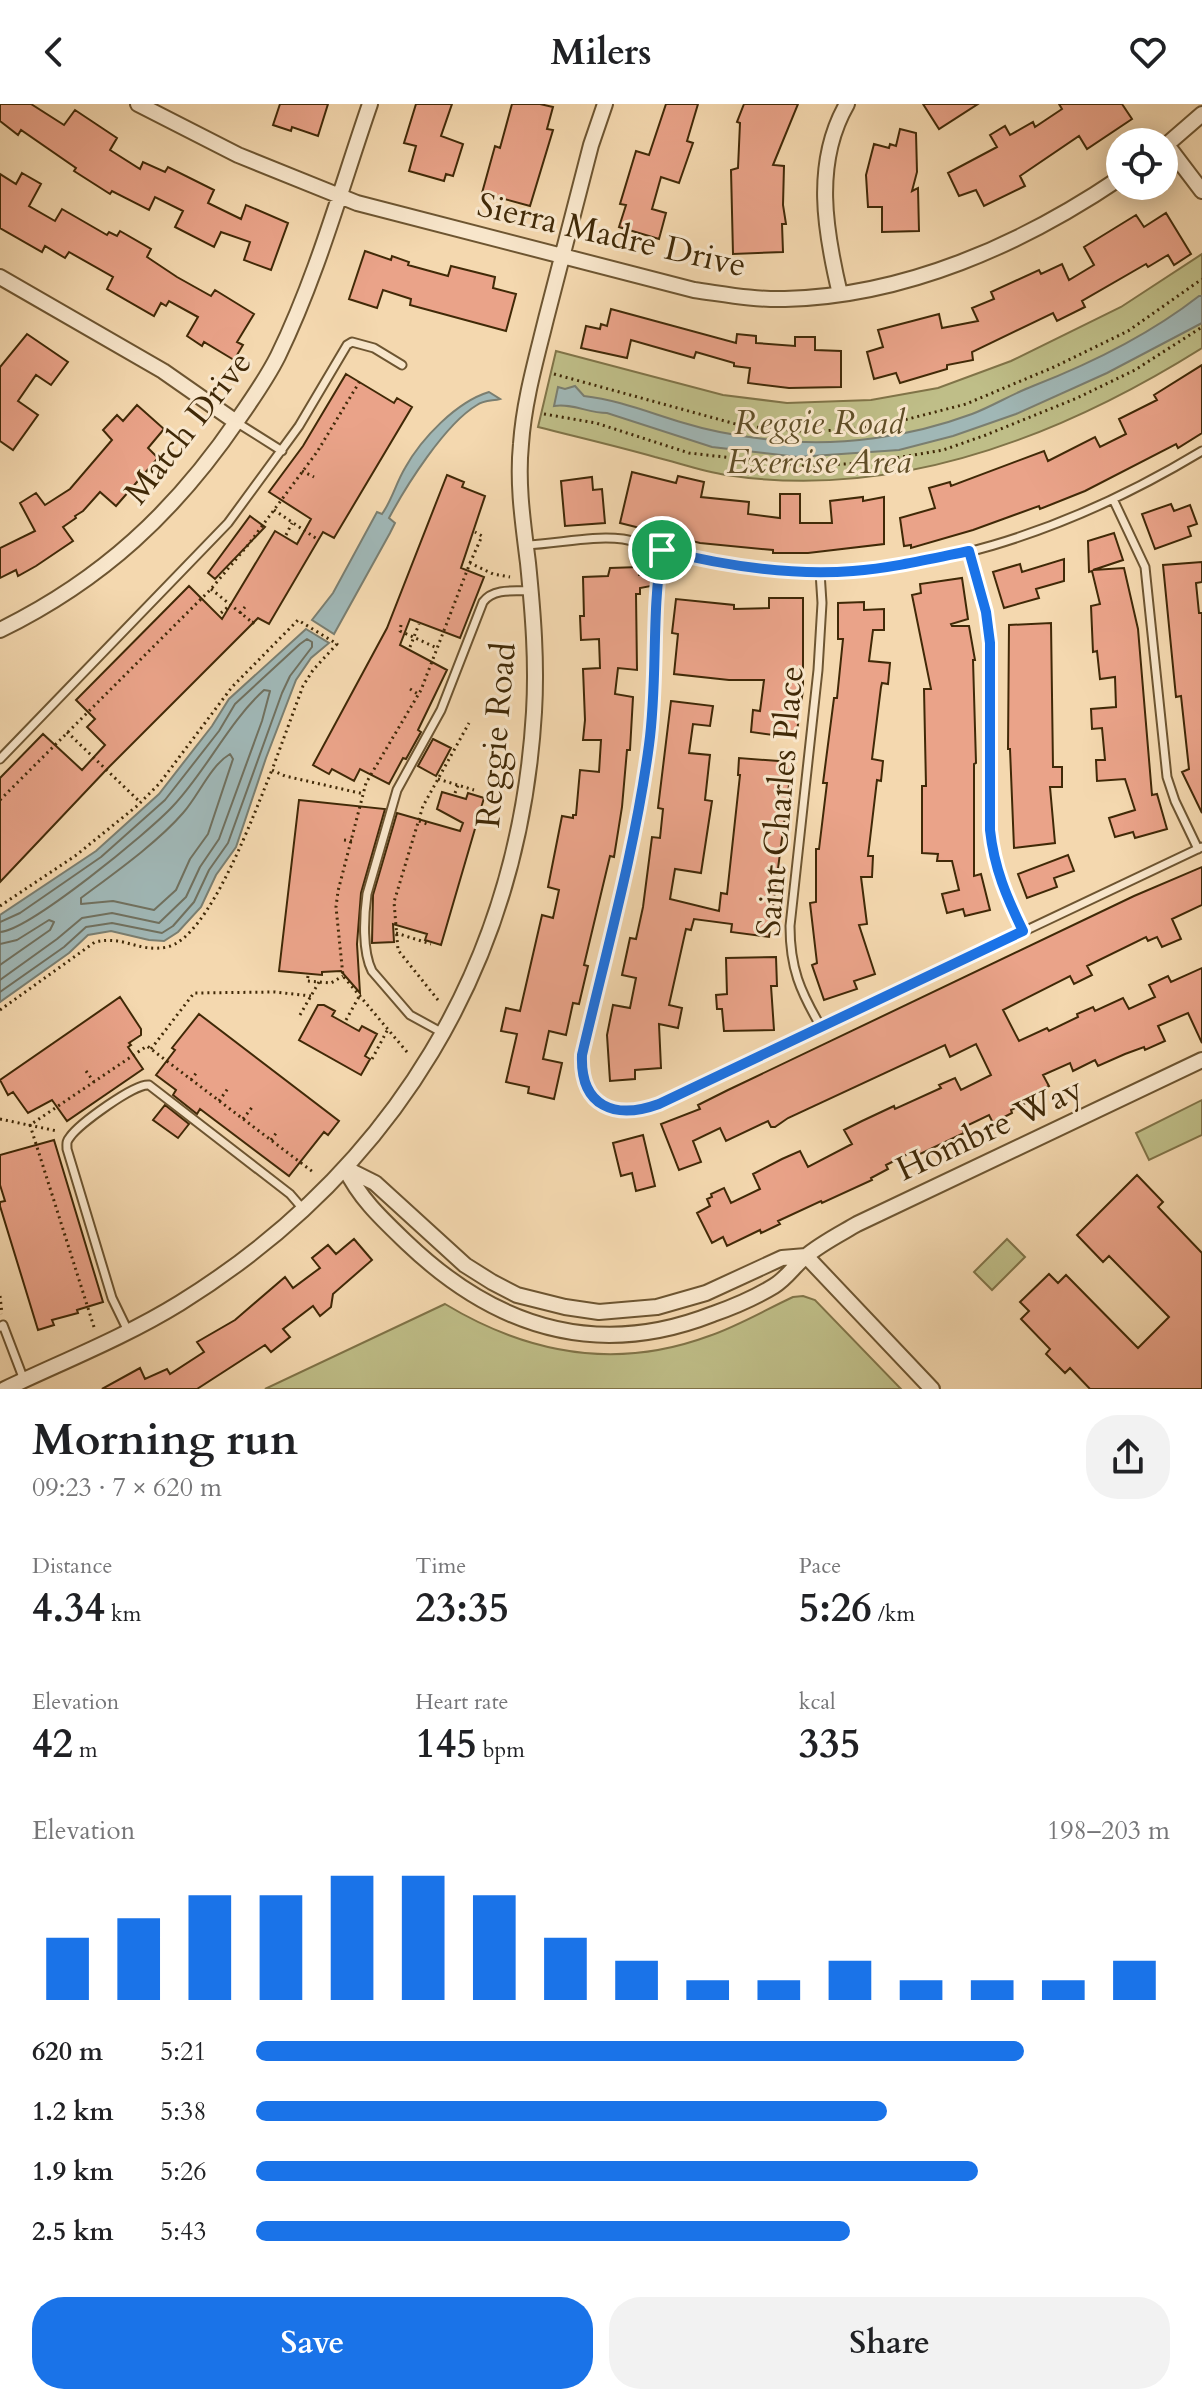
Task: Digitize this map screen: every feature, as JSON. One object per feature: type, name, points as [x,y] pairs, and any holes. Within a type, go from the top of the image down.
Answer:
[{"type":"street","name":"Sierra Madre Drive","points":[[138,104],[238,155],[338,196],[694,290],[735,296],[782,299],[840,294],[904,282],[986,251],[1068,210],[1106,187]]},
{"type":"street","name":"Match Drive","points":[[0,630],[64,596],[121,553],[177,497],[236,422],[277,360],[292,327],[370,104]]},
{"type":"street","name":"Reggie Road","points":[[5,1389],[178,1304],[216,1279],[303,1209],[345,1168],[405,1094],[443,1033],[474,972],[494,925],[519,834],[527,790],[536,686],[531,591],[519,470],[521,440],[531,378],[591,145],[605,104]]},
{"type":"street","points":[[840,294],[832,262],[824,191],[831,139],[847,104]]},
{"type":"street","points":[[1178,135],[1202,114]]},
{"type":"street","points":[[1178,162],[1202,191]]},
{"type":"street","points":[[1,279],[163,371],[236,422]]},
{"type":"street","name":"Hombre Way","points":[[345,1168],[366,1204],[446,1277],[494,1308],[552,1328],[584,1334],[619,1335],[656,1331],[715,1314],[775,1286],[806,1256],[857,1224],[1202,1060]]},
{"type":"street","name":"Hombre Way","points":[[345,1168],[375,1183],[465,1265],[517,1295],[565,1307],[599,1312],[657,1307],[706,1293],[782,1258],[806,1256]]},
{"type":"street","points":[[806,1256],[932,1389]]},
{"type":"lane","points":[[0,759],[200,555],[253,492],[347,345],[352,342],[374,348],[402,365]]},
{"type":"lane","points":[[236,422],[282,451]]},
{"type":"lane","points":[[526,545],[619,539],[750,568],[820,572],[896,565],[969,551],[1025,535],[1133,491],[1202,451]]},
{"type":"lane","points":[[662,550],[655,693],[646,768],[629,859],[582,1055],[585,1083],[597,1101],[624,1113],[639,1111],[1200,848],[1175,801],[1167,777],[1145,567],[1113,499]]},
{"type":"lane","points":[[969,551],[986,612],[990,643],[992,854],[998,877],[1023,931]]},
{"type":"lane","name":"Saint Charles Place","points":[[820,572],[822,603],[818,670],[790,939],[795,974],[821,1027]]},
{"type":"lane","points":[[443,1033],[410,1015],[372,971],[368,962],[367,894],[397,790],[441,710],[483,602],[494,593],[531,591]]},
{"type":"lane","points":[[128,1331],[112,1298],[67,1142],[137,1086],[149,1085],[290,1194],[303,1209]]},
{"type":"lane","points":[[2,1326],[24,1380]]},
{"type":"path","points":[[554,374],[743,426],[812,432],[881,426],[966,404],[1054,367],[1128,331],[1202,279]]},
{"type":"path","points":[[544,414],[596,423],[689,453],[803,466],[867,463],[943,450],[986,435],[1124,375],[1202,327]]},
{"type":"path","points":[[0,800],[211,589],[302,471],[360,381]]},
{"type":"path","points":[[302,471],[314,477]]},
{"type":"path","points":[[274,510],[317,539]]},
{"type":"path","points":[[286,535],[292,523]]},
{"type":"path","points":[[470,563],[482,536],[475,532]]},
{"type":"path","points":[[211,589],[253,623],[255,619]]},
{"type":"path","points":[[452,594],[457,596]]},
{"type":"path","points":[[221,613],[229,606]]},
{"type":"path","points":[[236,620],[245,607]]},
{"type":"path","points":[[0,906],[75,856],[159,784],[232,687],[298,620],[337,644],[303,686],[240,849],[218,891],[190,930],[172,946],[151,949],[111,938],[95,942],[0,1010]]},
{"type":"path","points":[[410,647],[419,624]]},
{"type":"path","points":[[401,625],[399,632],[437,648]]},
{"type":"path","points":[[410,689],[418,694]]},
{"type":"path","points":[[438,1000],[398,950],[394,902],[419,821],[469,723]]},
{"type":"path","points":[[67,732],[140,802]]},
{"type":"path","points":[[272,770],[285,776],[364,794]]},
{"type":"path","points":[[438,779],[474,790]]},
{"type":"path","points":[[455,793],[458,785]]},
{"type":"path","points":[[419,821],[427,824]]},
{"type":"path","points":[[344,840],[353,841]]},
{"type":"path","points":[[399,886],[405,889]]},
{"type":"path","points":[[331,890],[338,891]]},
{"type":"path","points":[[396,933],[431,944]]},
{"type":"path","points":[[332,937],[339,939]]},
{"type":"path","points":[[308,976],[307,981],[331,983],[343,976]]},
{"type":"path","points":[[300,1015],[319,982]]},
{"type":"path","points":[[151,1049],[194,993],[275,992],[311,996]]},
{"type":"path","points":[[346,1020],[360,995]]},
{"type":"path","points":[[372,1059],[388,1029]]},
{"type":"path","points":[[372,1045],[378,1049]]},
{"type":"path","points":[[86,1071],[94,1082]]},
{"type":"path","points":[[191,1080],[197,1072]]},
{"type":"path","points":[[219,1101],[229,1087]]},
{"type":"path","points":[[60,1096],[64,1102]]},
{"type":"path","points":[[243,1119],[253,1106]]},
{"type":"path","points":[[0,1119],[72,1135]]},
{"type":"path","points":[[30,1125],[94,1327]]},
{"type":"path","points":[[271,1140],[277,1132]]},
{"type":"path","points":[[0,1296],[2,1326]]},
{"type":"green space","name":"Reggie Road Exercise Area","points":[[1202,254],[1202,348],[1092,409],[974,455],[914,470],[852,479],[789,481],[726,475],[538,427],[556,351],[723,395],[787,403],[871,400],[938,388],[1011,361],[1121,307]]},
{"type":"green space","points":[[1202,1100],[1202,1135],[1149,1160],[1136,1133]]},
{"type":"green space","points":[[1007,1239],[1025,1257],[992,1290],[974,1272]]},
{"type":"green space","points":[[793,1297],[815,1300],[901,1389],[265,1389],[445,1304],[508,1335],[574,1352],[607,1354],[675,1346],[720,1332]]},
{"type":"water","points":[[1202,296],[1202,323],[1107,373],[1016,414],[953,436],[899,450],[798,457],[712,447],[607,413],[554,406],[558,387],[565,389],[575,386],[584,396],[740,436],[824,442],[899,434],[972,414],[1077,368],[1140,336]]},
{"type":"water","points":[[489,392],[500,399],[480,403],[452,426],[405,490],[389,518],[395,523],[334,634],[312,620],[333,593],[377,512],[382,514],[420,445],[452,413]]},
{"type":"water","points":[[306,629],[329,643],[311,658],[296,680],[236,847],[216,875],[201,907],[178,932],[164,941],[111,931],[88,935],[69,953],[0,1002],[0,915],[96,851],[159,794],[229,699]]},
{"type":"building","points":[[0,104],[31,104],[64,125],[75,110],[117,138],[110,150],[140,169],[143,162],[165,172],[168,167],[214,190],[208,203],[241,219],[246,205],[288,223],[271,270],[244,260],[250,242],[221,232],[214,247],[175,227],[183,211],[155,197],[149,210],[112,191],[110,194],[21,130],[18,135],[0,121]]},
{"type":"building","points":[[280,104],[328,104],[318,136],[292,127],[291,131],[273,125]]},
{"type":"building","points":[[416,104],[452,104],[441,136],[463,144],[453,176],[446,174],[444,181],[409,171],[416,146],[404,143]]},
{"type":"building","points":[[512,104],[553,107],[547,129],[553,130],[530,206],[482,193],[495,146],[500,148]]},
{"type":"building","points":[[666,104],[698,104],[687,141],[693,143],[679,183],[661,177],[652,209],[666,213],[659,239],[619,227],[626,205],[620,204],[636,151],[649,155]]},
{"type":"building","points":[[744,104],[798,104],[773,165],[784,166],[786,224],[782,224],[783,252],[733,254],[731,170],[738,168],[740,123],[737,122]]},
{"type":"building","points":[[923,104],[978,104],[939,129]]},
{"type":"building","points":[[1059,104],[1122,104],[1132,119],[1118,128],[1106,128],[1106,136],[1087,149],[1079,136],[1020,176],[1025,186],[984,206],[976,190],[959,196],[948,173],[997,147],[990,135],[1005,126],[1010,135],[1033,122],[1035,127],[1062,109]]},
{"type":"building","points":[[900,129],[916,133],[917,172],[912,191],[918,188],[919,231],[882,232],[882,207],[868,207],[866,175],[874,144],[889,148],[890,144],[896,146]]},
{"type":"building","points":[[22,173],[41,184],[29,206],[55,221],[62,209],[107,235],[109,232],[117,236],[120,231],[151,249],[147,257],[177,277],[211,296],[215,290],[254,314],[237,342],[243,345],[234,360],[187,336],[198,317],[169,301],[166,306],[161,303],[154,316],[107,289],[113,277],[69,252],[65,258],[45,246],[42,252],[0,228],[0,174],[16,184]]},
{"type":"building","points":[[1166,213],[1191,254],[1174,265],[1168,255],[1148,267],[1146,264],[1082,301],[1085,307],[1057,321],[1053,313],[972,352],[973,360],[947,365],[947,369],[900,383],[896,373],[874,379],[867,352],[883,347],[878,330],[939,314],[942,328],[978,321],[972,308],[994,299],[991,292],[1039,270],[1041,274],[1062,264],[1069,280],[1094,265],[1084,247],[1136,215],[1144,227]]},
{"type":"building","points":[[365,251],[391,260],[392,256],[409,262],[408,265],[448,276],[451,266],[495,277],[493,288],[516,294],[506,331],[410,305],[411,299],[383,290],[377,308],[349,299]]},
{"type":"building","points":[[611,309],[736,343],[737,334],[756,336],[756,343],[795,346],[795,337],[815,337],[815,350],[841,351],[841,387],[789,388],[748,383],[750,368],[734,366],[734,363],[696,352],[694,358],[631,340],[627,358],[581,348],[586,326],[600,329],[601,324],[607,326]]},
{"type":"building","points":[[27,334],[68,362],[51,385],[36,375],[18,401],[38,415],[13,450],[0,441],[0,367]]},
{"type":"building","points":[[1202,365],[1202,433],[1178,448],[1176,444],[1085,491],[1040,509],[1039,506],[911,548],[911,545],[904,546],[900,518],[935,508],[929,488],[950,482],[951,486],[1044,451],[1048,461],[1095,437],[1100,447],[1126,434],[1119,419],[1157,400],[1154,395]]},
{"type":"building","points":[[346,374],[394,403],[397,398],[412,407],[334,538],[323,532],[269,624],[258,618],[107,769],[0,882],[0,778],[43,734],[82,770],[105,745],[87,727],[95,719],[76,700],[189,586],[222,619],[275,531],[297,544],[311,519],[269,492],[303,446]]},
{"type":"building","points":[[137,405],[164,429],[148,448],[158,458],[116,506],[100,492],[63,527],[73,541],[18,576],[16,570],[0,578],[0,548],[35,531],[20,503],[36,493],[45,505],[70,489],[112,440],[103,430],[117,415],[123,421]]},
{"type":"building","points":[[632,472],[676,483],[678,476],[704,482],[701,497],[749,502],[748,514],[780,518],[780,494],[800,494],[800,523],[832,523],[830,501],[863,497],[863,501],[884,497],[884,544],[808,553],[773,553],[773,550],[700,543],[620,523]]},
{"type":"building","points":[[447,475],[464,482],[462,487],[485,496],[461,568],[484,577],[460,638],[410,619],[400,645],[447,670],[418,730],[421,732],[389,784],[360,769],[354,781],[332,769],[329,774],[313,765],[387,628]]},
{"type":"building","points":[[592,477],[593,490],[602,489],[605,523],[565,526],[561,481]]},
{"type":"building","points":[[1171,504],[1174,511],[1190,505],[1197,524],[1188,527],[1191,536],[1155,549],[1142,514]]},
{"type":"building","points":[[250,516],[265,527],[215,579],[208,573]]},
{"type":"building","points":[[1114,533],[1123,560],[1093,570],[1124,568],[1138,629],[1152,795],[1157,794],[1167,829],[1135,838],[1133,832],[1115,837],[1109,818],[1135,810],[1125,779],[1097,781],[1096,760],[1105,760],[1102,728],[1092,729],[1091,709],[1116,707],[1115,677],[1100,679],[1097,651],[1093,652],[1091,606],[1100,604],[1092,571],[1089,572],[1088,541]]},
{"type":"building","points":[[1064,559],[1064,581],[1036,589],[1039,598],[1004,608],[993,572],[1020,564],[1022,572]]},
{"type":"building","points":[[1202,562],[1202,582],[1196,583],[1199,613],[1202,613],[1202,813],[1182,772],[1189,769],[1181,696],[1176,697],[1163,565]]},
{"type":"building","points":[[639,567],[639,575],[652,575],[651,586],[640,588],[640,594],[636,594],[637,670],[618,668],[615,694],[633,697],[622,807],[614,857],[610,856],[584,965],[588,966],[579,1004],[573,1003],[566,1035],[549,1031],[543,1059],[562,1063],[554,1099],[528,1093],[529,1087],[506,1082],[517,1034],[501,1031],[506,1008],[520,1011],[542,915],[553,918],[559,890],[548,887],[562,816],[573,818],[576,815],[580,770],[599,772],[601,740],[583,740],[583,669],[600,668],[599,639],[581,640],[583,577],[608,576],[610,568]]},
{"type":"building","points":[[962,578],[968,619],[951,624],[969,626],[975,660],[974,876],[981,874],[990,910],[965,916],[963,909],[947,913],[942,894],[959,890],[952,861],[937,861],[938,854],[922,853],[922,786],[926,786],[924,689],[931,689],[912,595],[921,593],[920,584]]},
{"type":"building","points":[[769,598],[803,598],[803,690],[796,738],[751,732],[753,710],[760,711],[764,680],[674,674],[678,634],[672,633],[676,599],[734,605],[734,609],[769,608]]},
{"type":"building","points":[[864,602],[864,610],[884,609],[884,630],[873,630],[869,661],[890,663],[888,684],[882,683],[881,687],[872,759],[883,761],[881,781],[877,780],[868,856],[873,856],[872,877],[861,877],[867,924],[859,925],[875,974],[854,981],[857,989],[824,1000],[812,965],[817,963],[810,903],[816,902],[816,849],[819,849],[827,783],[823,783],[843,639],[838,639],[838,603]]},
{"type":"building","points":[[1051,623],[1053,767],[1062,767],[1062,787],[1050,787],[1055,843],[1014,848],[1008,749],[1009,625]]},
{"type":"building","points":[[671,701],[713,706],[710,726],[693,724],[689,753],[710,755],[705,800],[712,801],[701,873],[675,869],[670,899],[719,911],[721,893],[727,894],[740,775],[739,758],[792,762],[769,937],[731,932],[732,924],[694,919],[691,930],[686,929],[669,1005],[682,1008],[678,1028],[659,1024],[661,1068],[635,1070],[635,1079],[610,1081],[607,1035],[613,1005],[630,1008],[636,978],[622,975],[630,938],[636,939],[643,907],[652,837],[660,838],[663,809],[658,808]]},
{"type":"building","points":[[433,739],[451,748],[436,776],[418,766]]},
{"type":"building","points":[[442,792],[466,799],[468,793],[484,798],[441,945],[425,940],[427,934],[393,924],[394,942],[372,943],[373,895],[397,813],[460,831],[463,823],[437,809]]},
{"type":"building","points":[[299,800],[385,809],[361,893],[357,944],[360,993],[341,971],[322,972],[322,975],[279,971]]},
{"type":"building","points":[[1068,855],[1074,871],[1054,878],[1057,887],[1027,898],[1018,874]]},
{"type":"building","points":[[1202,867],[1202,905],[1172,919],[1181,939],[1162,947],[1157,937],[1148,941],[1146,937],[1087,966],[1092,975],[1074,984],[1070,976],[1003,1010],[1019,1041],[1047,1028],[1049,1031],[1093,1007],[1095,1011],[1123,998],[1129,1009],[1155,997],[1149,985],[1168,976],[1171,982],[1202,968],[1202,1043],[1188,1013],[1158,1026],[1165,1041],[1098,1066],[1095,1060],[1073,1071],[1070,1063],[1043,1075],[1049,1086],[1026,1097],[1028,1102],[993,1123],[989,1115],[962,1128],[964,1133],[916,1156],[914,1151],[886,1165],[888,1169],[872,1180],[778,1221],[780,1224],[761,1233],[760,1230],[727,1246],[723,1237],[712,1243],[697,1213],[710,1206],[707,1199],[712,1197],[711,1194],[724,1188],[731,1203],[760,1189],[753,1174],[782,1159],[800,1151],[808,1167],[852,1144],[844,1130],[941,1088],[939,1085],[955,1078],[961,1090],[991,1075],[976,1044],[950,1057],[945,1045],[788,1118],[775,1127],[771,1127],[768,1121],[726,1141],[720,1128],[693,1141],[701,1162],[679,1170],[661,1124],[700,1109],[698,1105],[728,1090],[1134,896]]},
{"type":"building","points":[[776,957],[777,986],[771,986],[774,1030],[724,1031],[722,1009],[717,1009],[716,995],[727,994],[726,958]]},
{"type":"building","points":[[120,997],[141,1029],[141,1035],[128,1047],[143,1069],[67,1121],[52,1100],[28,1113],[13,1092],[8,1095],[0,1080]]},
{"type":"building","points":[[318,1005],[335,1011],[332,1016],[359,1031],[362,1026],[377,1034],[365,1056],[370,1059],[361,1075],[299,1040]]},
{"type":"building","points":[[199,1014],[339,1121],[328,1135],[324,1132],[289,1176],[200,1109],[197,1114],[173,1095],[176,1090],[156,1075],[175,1050],[172,1048]]},
{"type":"building","points":[[165,1105],[189,1124],[178,1138],[153,1120]]},
{"type":"building","points":[[643,1135],[655,1186],[636,1191],[632,1173],[621,1176],[613,1143]]},
{"type":"building","points":[[54,1140],[103,1302],[52,1320],[54,1325],[38,1330],[0,1206],[0,1202],[5,1201],[0,1185],[0,1155]]},
{"type":"building","points":[[1137,1175],[1163,1202],[1158,1207],[1202,1253],[1202,1389],[1090,1389],[1070,1368],[1065,1373],[1046,1354],[1050,1349],[1021,1319],[1029,1311],[1020,1302],[1049,1274],[1058,1283],[1066,1275],[1138,1348],[1169,1317],[1109,1256],[1103,1262],[1077,1235]]},
{"type":"building","points":[[354,1239],[372,1260],[333,1294],[331,1307],[320,1316],[313,1306],[283,1329],[290,1337],[271,1352],[265,1345],[197,1389],[102,1389],[140,1368],[145,1379],[167,1369],[170,1374],[204,1352],[197,1342],[235,1320],[285,1277],[293,1288],[320,1268],[312,1258],[328,1245],[336,1254]]},
{"type":"route","points":[[662,550],[722,564],[806,572],[853,571],[969,551],[986,612],[990,643],[992,854],[998,877],[1023,931],[659,1104],[624,1113],[597,1101],[591,1093],[582,1071],[582,1055],[629,859],[650,743],[662,550]]}]
